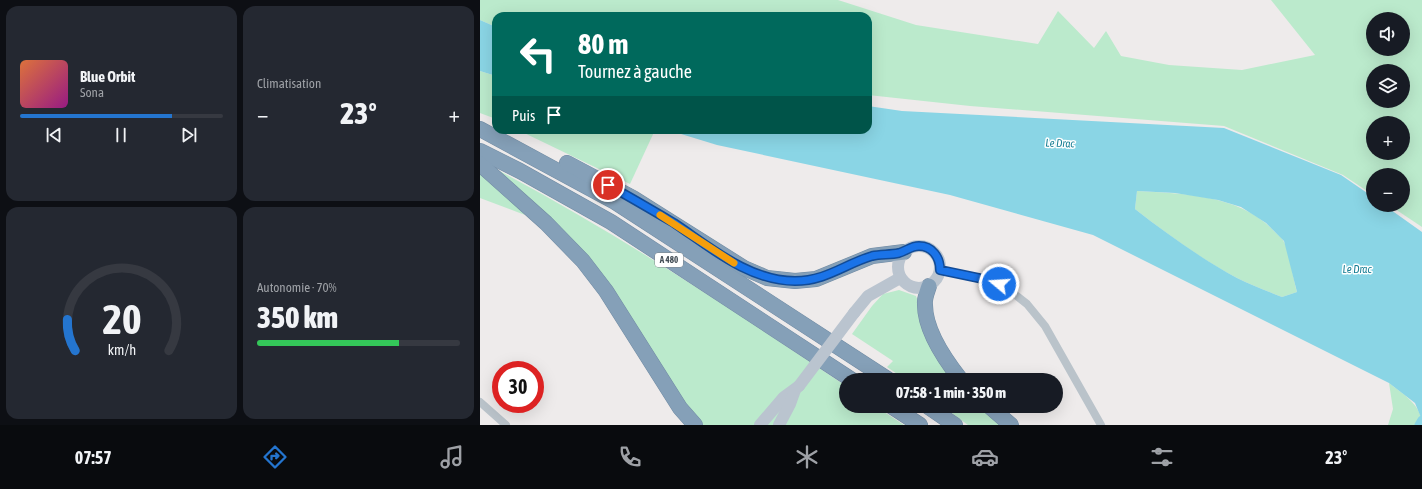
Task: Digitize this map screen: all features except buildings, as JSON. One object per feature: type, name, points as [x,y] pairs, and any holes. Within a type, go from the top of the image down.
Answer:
[{"type":"highway","name":"A 480","points":[[483,130],[615,202],[879,373]]},
{"type":"highway","points":[[506,134],[596,178],[633,198],[732,261],[753,273],[767,278],[796,281],[816,279],[872,256],[904,252]]},
{"type":"highway","name":"A 480","points":[[480,151],[520,170],[611,222],[841,373]]},
{"type":"highway","points":[[480,164],[546,223],[583,261],[606,291],[680,408],[695,425]]},
{"type":"highway","points":[[929,286],[924,303],[931,329],[944,358],[956,373]]},
{"type":"highway","points":[[902,413],[920,425]]},
{"type":"highway","points":[[937,413],[955,425]]},
{"type":"highway","points":[[997,413],[1012,425]]},
{"type":"main road","points":[[915,246],[928,248],[938,257],[940,270],[936,279],[929,286],[923,288],[913,288],[908,286],[900,278],[898,264],[904,252],[915,246]]},
{"type":"main road","points":[[779,425],[797,388],[854,313],[868,296],[900,278]]},
{"type":"main road","points":[[760,425],[784,397],[797,388]]},
{"type":"street","points":[[940,270],[994,282],[1008,289],[1027,304],[1045,326],[1101,425]]},
{"type":"street","points":[[480,402],[506,425]]},
{"type":"green space","points":[[480,0],[838,0],[916,25],[1038,44],[1058,11],[1094,48],[1106,31],[1121,56],[1169,65],[1242,70],[1315,55],[1271,0],[1422,0],[1422,227],[1400,212],[1410,212],[1410,168],[1366,168],[1366,190],[1343,175],[1224,126],[970,106],[872,95],[872,12],[492,12],[492,25],[480,20]]},
{"type":"green space","points":[[480,71],[492,75],[492,118],[480,113]]},
{"type":"green space","points":[[526,134],[653,134],[630,184]]},
{"type":"green space","points":[[490,166],[582,217],[671,271],[839,381],[839,413],[886,413],[904,425],[703,425],[686,406],[608,283]]},
{"type":"green space","points":[[480,173],[501,187],[525,215],[480,198]]},
{"type":"green space","points":[[1137,191],[1173,193],[1209,198],[1226,202],[1258,217],[1282,238],[1288,253],[1297,292],[1282,297],[1242,281],[1210,263],[1135,209]]},
{"type":"green space","points":[[899,290],[916,296],[928,330],[954,373],[896,373],[887,367],[893,361],[852,334],[872,306],[883,294]]},
{"type":"green space","points":[[1389,383],[1406,396],[1415,406],[1419,412],[1422,425],[1388,425],[1393,409]]},
{"type":"green space","points":[[952,413],[994,413],[1007,425],[968,425]]},
{"type":"water","points":[[480,20],[492,25],[492,75],[480,71]]},
{"type":"water","name":"Le Drac","points":[[872,107],[902,111],[1224,128],[1341,175],[1366,192],[1366,212],[1394,212],[1422,232],[1422,420],[1415,403],[1389,383],[1093,235],[950,195],[717,145],[681,134],[872,134]],"holes":[[[1137,191],[1175,193],[1218,200],[1241,207],[1266,223],[1284,241],[1297,292],[1282,297],[1237,278],[1185,246],[1135,209]]]},
{"type":"waterway","points":[[1419,425],[1422,420]]},
{"type":"slow traffic","points":[[660,215],[734,263]]},
{"type":"route","points":[[608,185],[633,198],[732,261],[753,273],[767,278],[796,281],[816,279],[827,276],[872,256],[880,254],[894,254],[904,252],[911,247],[924,246],[932,250],[938,257],[940,261],[940,270],[988,280],[999,284]]}]
